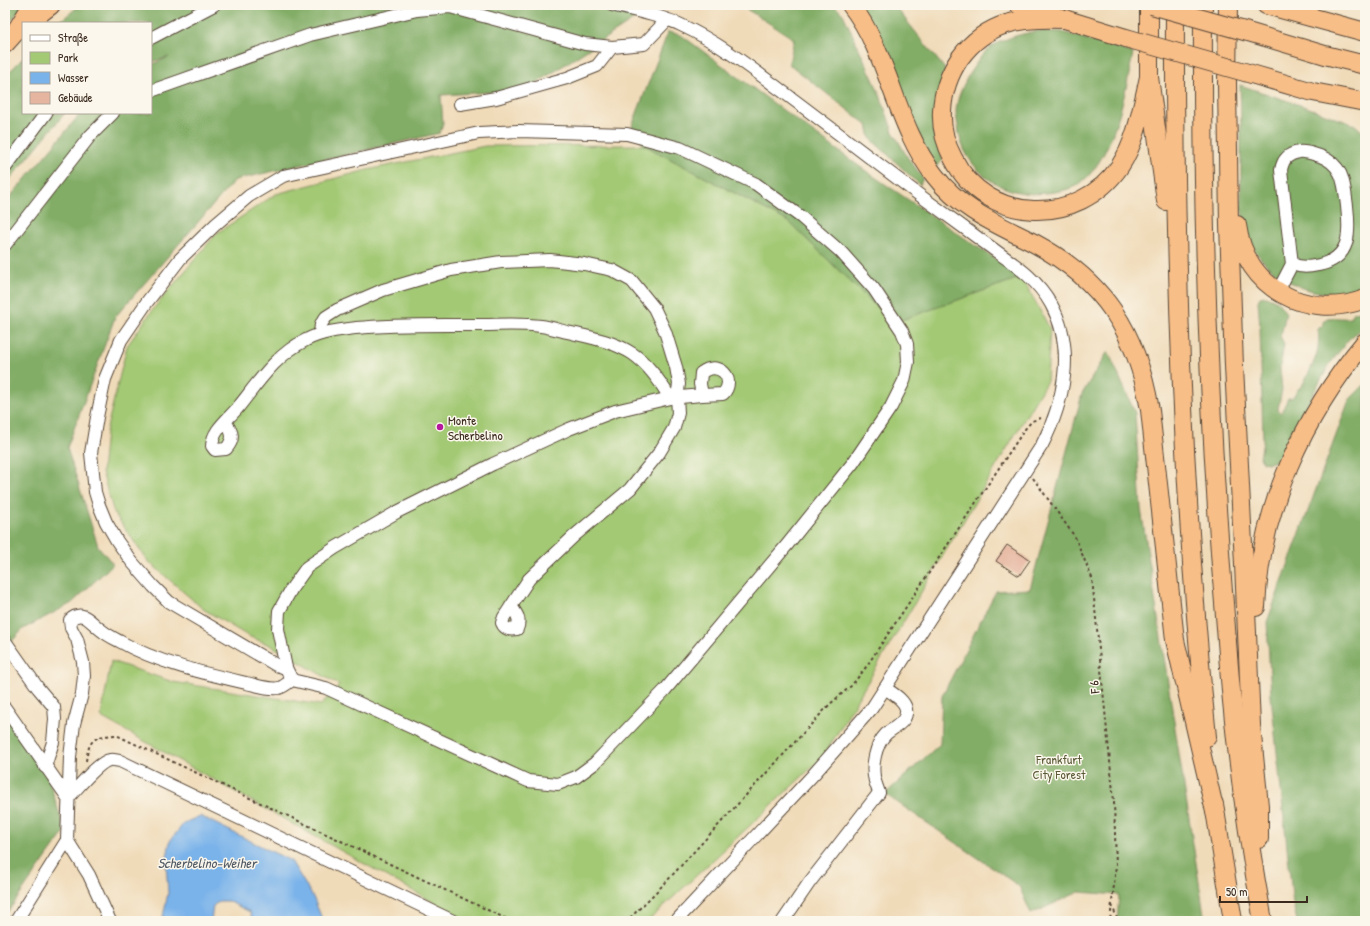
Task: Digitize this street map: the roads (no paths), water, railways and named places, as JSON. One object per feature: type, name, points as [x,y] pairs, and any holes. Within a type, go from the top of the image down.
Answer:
[{"type":"highway","points":[[14,35],[32,5]]},
{"type":"highway","points":[[29,22],[51,5]]},
{"type":"highway","points":[[851,5],[861,19],[878,52],[910,135],[935,177],[953,195],[977,214],[1035,244],[1068,264],[1080,274],[1094,287],[1113,309],[1132,344],[1143,376],[1150,410],[1175,640],[1216,816]]},
{"type":"highway","points":[[1020,5],[1126,38],[1314,92],[1365,102]]},
{"type":"highway","points":[[1149,5],[1149,77],[1177,273]]},
{"type":"highway","points":[[1152,5],[1325,55],[1365,65]]},
{"type":"highway","points":[[1175,5],[1174,110],[1177,273],[1185,457],[1197,637],[1216,816],[1233,921]]},
{"type":"highway","points":[[1204,5],[1203,110],[1205,267],[1216,501],[1233,709],[1245,808],[1263,921]]},
{"type":"highway","points":[[1228,5],[1229,232],[1234,366],[1250,672],[1251,725],[1259,806],[1259,900]]},
{"type":"highway","points":[[1266,5],[1365,32]]},
{"type":"highway","points":[[1065,19],[1042,18],[1018,20],[994,28],[971,44],[951,73],[945,89],[942,104],[944,136],[957,166],[976,188],[988,196],[1016,208],[1042,210],[1062,208],[1091,195],[1102,187],[1126,156],[1136,131],[1149,77]]},
{"type":"highway","points":[[1314,92],[1365,115]]},
{"type":"highway","points":[[1228,156],[1238,234],[1241,246],[1252,268],[1267,284],[1290,298],[1314,305],[1347,304],[1365,299]]},
{"type":"highway","points":[[1250,672],[1259,572],[1269,525],[1280,489],[1296,449],[1316,410],[1333,383],[1365,342]]},
{"type":"lane","points":[[152,37],[214,5]]},
{"type":"lane","points":[[612,5],[681,24],[735,56],[1032,278],[1043,291],[1051,304],[1058,318],[1063,336],[1065,376],[1062,392],[1054,420],[1042,445],[872,708],[813,775],[676,921]]},
{"type":"lane","points":[[152,90],[310,35],[417,10],[450,7],[584,44],[612,47],[644,44],[667,20]]},
{"type":"lane","points":[[460,104],[496,98],[567,78],[597,66],[612,47]]},
{"type":"lane","points":[[5,168],[45,114]]},
{"type":"lane","points":[[5,245],[90,136],[113,114]]},
{"type":"lane","points":[[110,921],[89,875],[68,840],[70,757],[74,724],[82,694],[84,676],[82,656],[77,639],[71,628],[70,620],[74,616],[82,616],[90,620],[99,629],[118,640],[138,651],[163,661],[266,687],[280,688],[292,680],[326,688],[528,781],[558,784],[576,777],[595,763],[666,690],[787,546],[853,463],[891,407],[904,381],[908,362],[906,344],[902,331],[874,289],[841,252],[801,217],[756,184],[680,148],[627,134],[518,131],[479,133],[283,176],[249,196],[216,224],[180,259],[147,302],[121,340],[105,379],[91,453],[95,492],[106,522],[132,562],[153,586],[169,602],[276,665],[286,668]]},
{"type":"lane","points":[[1278,291],[1292,264],[1281,170],[1282,162],[1292,153],[1304,152],[1325,158],[1340,172],[1344,186],[1349,228],[1348,238],[1341,253],[1334,260],[1307,268],[1298,267],[1292,264]]},
{"type":"lane","points":[[320,334],[322,324],[326,318],[337,310],[383,290],[451,270],[501,262],[550,260],[584,264],[612,270],[632,282],[654,308],[665,331],[676,367],[678,384],[673,397]]},
{"type":"lane","points":[[225,422],[270,367],[290,349],[307,339],[320,334],[337,331],[368,327],[419,324],[541,326],[602,340],[632,354],[647,365],[673,397],[678,413],[674,428],[658,453],[630,489],[574,536],[529,579],[512,606]]},
{"type":"lane","points":[[292,680],[286,668],[278,629],[279,611],[292,588],[307,567],[335,548],[397,512],[493,464],[569,429],[615,411],[673,397],[702,395]]},
{"type":"lane","points":[[5,641],[38,688],[54,707],[53,742],[45,767]]},
{"type":"lane","points":[[783,921],[809,883],[879,793],[874,781],[874,768],[878,747],[885,735],[898,726],[906,717],[906,708],[901,700],[885,688]]},
{"type":"lane","points":[[5,708],[68,798]]},
{"type":"lane","points":[[68,798],[96,768],[104,762],[111,759],[120,761],[453,921]]},
{"type":"lane","points":[[16,921],[68,840]]},
{"type":"water","name":"Scherbelino-Weiher","points":[[200,816],[291,861],[313,897],[323,921],[252,921],[250,912],[228,901],[219,901],[213,906],[211,921],[162,921],[168,893],[166,863],[170,841],[184,823]]},
{"type":"place","name":"Monte Scherbelino","points":[[440,427]]},
{"type":"park label","name":"Frankfurt City Forest","points":[[1059,766]]}]
